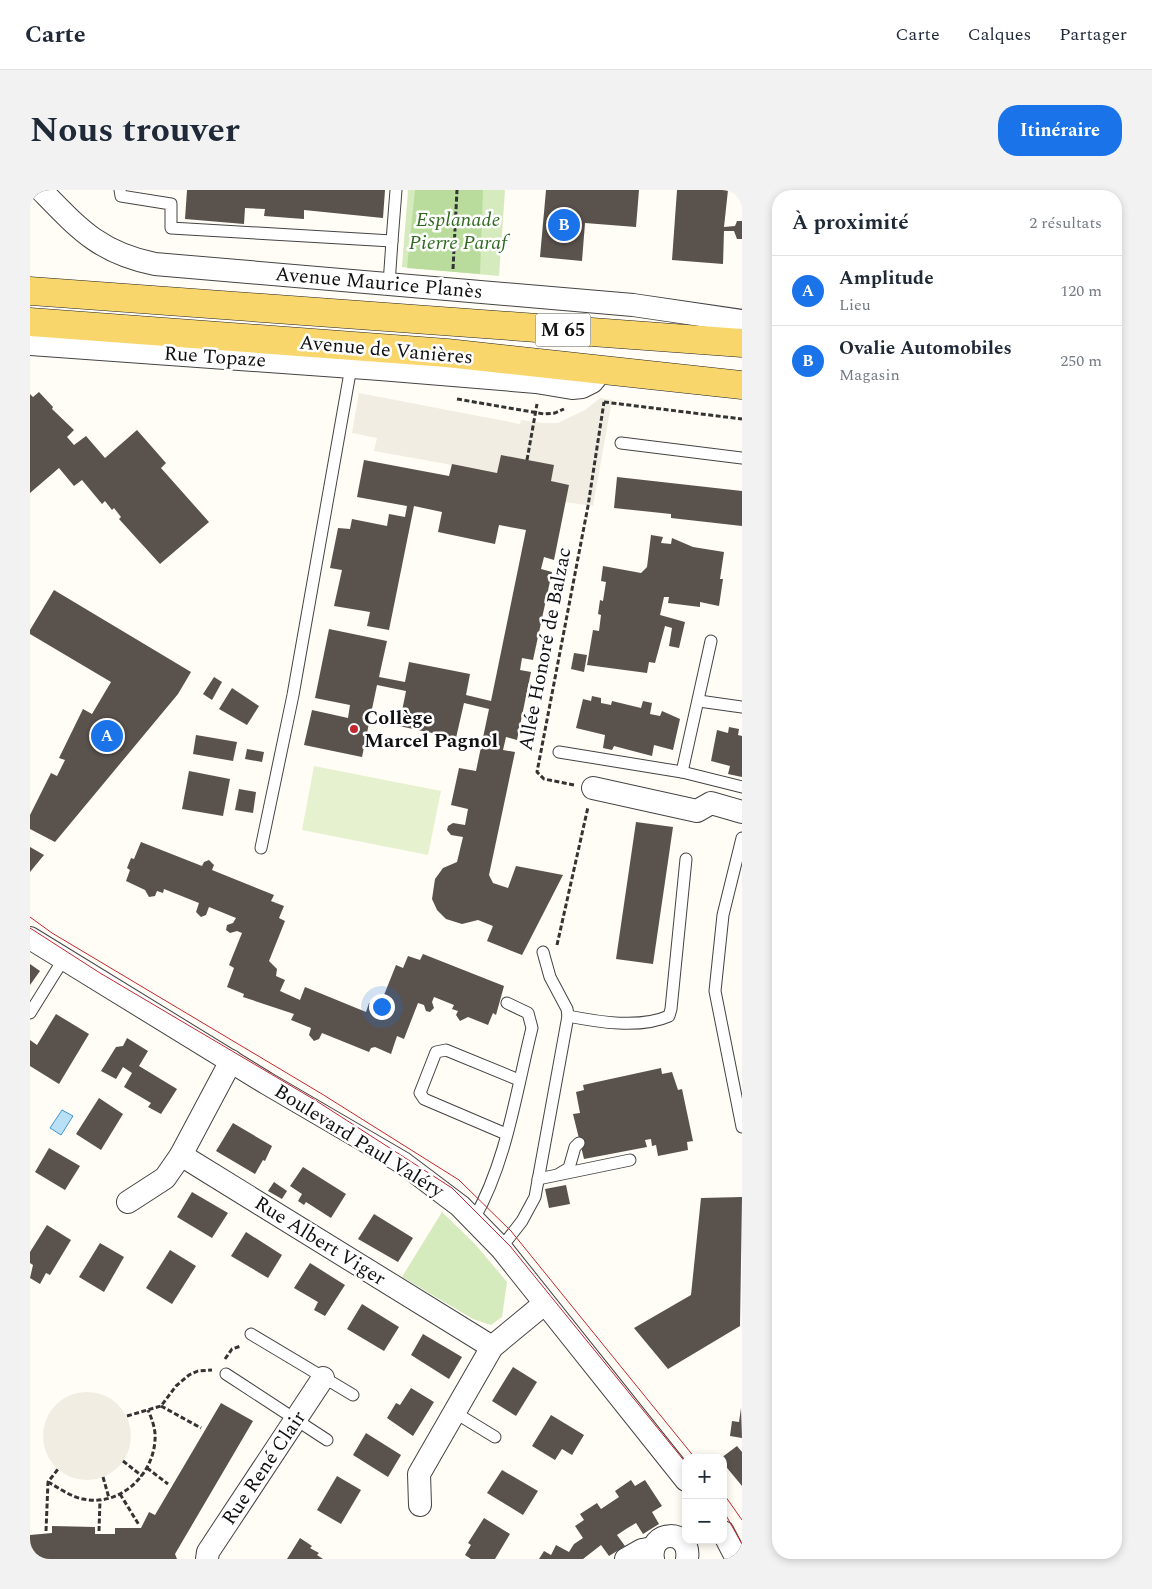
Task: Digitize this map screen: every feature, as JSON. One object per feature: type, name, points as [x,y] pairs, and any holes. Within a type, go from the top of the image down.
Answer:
[{"type":"main road","name":"Avenue de Vanières","points":[[33,290],[739,336]]},
{"type":"main road","name":"Avenue de Vanières","points":[[30,322],[447,353],[742,385]]},
{"type":"main road","name":"M 65","points":[[602,370],[658,366],[742,369]]},
{"type":"street","name":"Avenue Maurice Planès","points":[[41,190],[70,220],[97,243],[127,258],[190,268],[633,304],[739,336]]},
{"type":"street","name":"Rue Topaze","points":[[30,344],[351,367],[582,387],[592,382],[602,370]]},
{"type":"street","points":[[593,788],[697,811],[711,803],[742,812]]},
{"type":"street","name":"Boulevard Paul Valéry","points":[[30,938],[63,960],[403,1163],[439,1189],[474,1219],[501,1248],[682,1475]]},
{"type":"street","points":[[128,1202],[158,1184],[181,1155],[231,1061]]},
{"type":"street","name":"Rue Albert Viger","points":[[181,1155],[492,1347]]},
{"type":"street","points":[[420,1506],[418,1474],[492,1347],[544,1304]]},
{"type":"street","name":"Rue René Clair","points":[[208,1559],[208,1552],[323,1378]]},
{"type":"street","points":[[626,1559],[642,1550],[653,1553],[661,1538],[673,1536],[679,1538],[687,1547],[687,1559]]},
{"type":"street","points":[[727,1540],[737,1559]]},
{"type":"lane","points":[[120,190],[121,196],[171,204],[171,228],[392,242]]},
{"type":"lane","points":[[389,284],[396,190]]},
{"type":"lane","points":[[261,848],[293,696],[351,367]]},
{"type":"lane","points":[[621,443],[742,458]]},
{"type":"lane","points":[[682,772],[711,642]]},
{"type":"lane","points":[[699,700],[742,707]]},
{"type":"lane","points":[[559,752],[682,772],[742,787]]},
{"type":"lane","points":[[742,838],[723,915],[715,991],[742,1127]]},
{"type":"lane","points":[[568,1016],[634,1023],[656,1022],[669,1016],[672,1009],[686,859]]},
{"type":"lane","points":[[501,1248],[530,1207],[538,1178],[568,1016],[567,1010],[550,976],[543,952]]},
{"type":"lane","points":[[30,1013],[63,960]]},
{"type":"lane","points":[[474,1219],[488,1193],[506,1134],[532,1028],[528,1013],[507,1003]]},
{"type":"lane","points":[[506,1134],[424,1099],[420,1093],[436,1052],[446,1050],[519,1080]]},
{"type":"lane","points":[[558,1175],[569,1168],[575,1147],[579,1143]]},
{"type":"lane","points":[[538,1178],[630,1160]]},
{"type":"lane","points":[[251,1334],[353,1395]]},
{"type":"lane","points":[[222,1372],[327,1440]]},
{"type":"lane","points":[[454,1412],[495,1437]]},
{"type":"path","points":[[451,289],[457,190]]},
{"type":"path","points":[[527,460],[540,383]]},
{"type":"path","points":[[598,400],[742,420]]},
{"type":"path","name":"Allée Honoré de Balzac","points":[[593,788],[544,779],[537,772],[588,506],[604,402]]},
{"type":"path","points":[[550,976],[593,788]]},
{"type":"path","points":[[127,1416],[161,1406],[176,1386],[189,1374],[198,1371],[222,1372],[232,1349],[243,1345],[251,1334]]},
{"type":"path","points":[[161,1406],[201,1428]]},
{"type":"path","points":[[48,1482],[82,1499],[100,1500],[120,1494],[137,1482],[147,1468],[155,1440],[148,1410]]},
{"type":"path","points":[[123,1461],[142,1476]]},
{"type":"path","points":[[147,1468],[168,1484]]},
{"type":"path","points":[[46,1531],[48,1482],[58,1469]]},
{"type":"path","points":[[102,1477],[109,1498]]},
{"type":"path","points":[[120,1494],[138,1525]]},
{"type":"path","points":[[99,1531],[100,1500]]},
{"type":"green space","name":"Esplanade Pierre Paraf","points":[[408,190],[505,190],[499,276],[402,267]]},
{"type":"green space","name":"Esplanade Pierre Paraf","points":[[415,190],[483,190],[480,274],[407,268]]},
{"type":"green space","points":[[314,766],[441,791],[428,855],[302,830]]},
{"type":"green space","points":[[442,1212],[475,1244],[507,1282],[502,1317],[491,1325],[473,1319],[402,1277]]},
{"type":"shaded area","points":[[359,393],[520,424],[521,420],[558,423],[585,410],[600,398],[612,400],[593,506],[565,502],[569,485],[551,481],[553,465],[501,455],[497,473],[374,451],[377,438],[352,433]]},
{"type":"shaded area","points":[[87,1392],[104,1395],[112,1399],[124,1411],[128,1419],[131,1436],[128,1453],[124,1461],[112,1473],[104,1477],[87,1480],[70,1477],[62,1473],[50,1461],[46,1453],[43,1436],[46,1419],[50,1411],[62,1399],[70,1395]]},
{"type":"water","points":[[62,1110],[73,1116],[61,1135],[50,1128]]},
{"type":"building","points":[[187,190],[385,190],[383,218],[304,210],[304,219],[264,216],[265,209],[245,208],[244,224],[185,219]]},
{"type":"building","points":[[546,190],[639,190],[636,227],[585,223],[582,261],[540,257]]},
{"type":"building","points":[[677,190],[728,190],[724,227],[735,226],[737,221],[742,221],[742,239],[737,239],[734,231],[724,231],[723,264],[672,260]]},
{"type":"building","points":[[39,392],[53,407],[52,409],[74,430],[67,437],[74,445],[86,436],[105,458],[137,430],[166,463],[161,468],[209,522],[160,564],[119,519],[121,517],[114,508],[112,510],[105,501],[102,504],[82,480],[74,486],[59,468],[30,493],[30,394],[33,397]]},
{"type":"building","points":[[501,455],[554,465],[551,481],[569,485],[554,560],[544,557],[541,569],[552,572],[533,660],[522,658],[520,670],[531,672],[517,740],[506,737],[503,750],[515,752],[489,875],[493,883],[508,888],[516,866],[563,875],[522,955],[487,941],[493,926],[478,920],[462,924],[446,919],[437,910],[432,899],[435,879],[443,868],[457,862],[463,837],[451,835],[447,830],[448,826],[453,823],[465,825],[468,809],[451,805],[459,768],[476,771],[489,709],[464,703],[456,738],[399,726],[406,691],[377,685],[362,757],[304,745],[312,710],[348,718],[350,705],[315,698],[329,629],[387,641],[379,677],[405,682],[409,662],[470,674],[466,695],[491,701],[526,530],[499,525],[495,544],[438,532],[442,512],[414,506],[389,630],[367,626],[370,612],[334,606],[342,570],[330,568],[338,528],[350,529],[352,519],[387,526],[389,514],[405,517],[407,506],[357,497],[364,460],[449,476],[452,464],[497,473]]},
{"type":"building","points":[[617,477],[742,491],[742,526],[671,518],[671,514],[614,508]]},
{"type":"building","points":[[651,535],[663,537],[661,543],[671,544],[672,538],[693,547],[724,552],[719,606],[700,602],[700,607],[668,603],[669,597],[664,597],[660,615],[685,622],[679,648],[669,646],[672,628],[665,626],[655,663],[649,662],[647,673],[587,665],[593,630],[599,631],[601,615],[598,614],[600,600],[603,601],[606,582],[601,581],[603,566],[641,573],[647,567]]},
{"type":"building","points":[[54,590],[191,672],[178,694],[55,842],[30,829],[30,815],[51,773],[57,776],[65,760],[59,758],[83,709],[92,714],[111,682],[30,634],[30,630]]},
{"type":"building","points":[[574,653],[587,655],[584,672],[571,669]]},
{"type":"building","points":[[214,677],[222,682],[212,700],[203,694]]},
{"type":"building","points":[[232,688],[259,706],[247,725],[219,709]]},
{"type":"building","points":[[592,696],[601,698],[601,703],[611,705],[612,701],[641,708],[643,701],[652,703],[650,714],[660,716],[662,711],[680,719],[673,750],[654,745],[652,756],[614,746],[612,750],[603,748],[605,735],[576,728],[583,699],[591,701]]},
{"type":"building","points":[[729,727],[739,729],[738,735],[742,736],[742,777],[728,774],[730,766],[711,761],[717,730],[728,733]]},
{"type":"building","points":[[196,735],[237,742],[233,761],[193,754]]},
{"type":"building","points":[[247,749],[264,752],[262,762],[245,759]]},
{"type":"building","points":[[189,771],[230,779],[223,816],[182,809]]},
{"type":"building","points":[[239,789],[256,792],[253,813],[235,810]]},
{"type":"building","points":[[636,822],[673,827],[653,964],[616,959]]},
{"type":"building","points":[[141,842],[202,866],[204,862],[209,860],[214,865],[212,870],[274,895],[271,901],[284,906],[279,918],[285,921],[269,961],[277,969],[276,976],[285,980],[280,991],[300,1000],[305,987],[366,1012],[369,1003],[380,1005],[396,965],[403,968],[408,956],[420,960],[423,954],[504,986],[496,1015],[493,1013],[488,1025],[468,1017],[460,1021],[456,1015],[458,1011],[452,1009],[454,1005],[434,997],[432,1002],[434,1008],[430,1012],[426,1011],[424,1005],[418,1003],[404,1039],[397,1036],[391,1054],[375,1047],[371,1048],[369,1052],[322,1033],[319,1039],[314,1041],[309,1035],[311,1028],[291,1020],[294,1014],[243,997],[244,994],[227,987],[234,968],[229,965],[242,933],[237,931],[230,933],[226,930],[227,925],[233,923],[236,918],[209,907],[206,915],[201,917],[196,912],[199,903],[164,889],[163,893],[157,891],[155,896],[149,897],[145,890],[126,881],[130,870],[127,868],[131,858],[134,859]]},
{"type":"building","points":[[30,847],[44,855],[30,872]]},
{"type":"building","points":[[30,964],[40,971],[30,985]]},
{"type":"building","points":[[56,1014],[89,1034],[59,1084],[30,1066],[30,1040],[37,1045]]},
{"type":"building","points":[[127,1038],[148,1051],[139,1066],[177,1089],[161,1114],[148,1107],[151,1103],[124,1087],[132,1073],[123,1067],[116,1079],[101,1071],[116,1047],[123,1046]]},
{"type":"building","points":[[661,1068],[662,1074],[672,1072],[678,1090],[682,1089],[693,1141],[687,1142],[688,1150],[658,1156],[656,1145],[652,1146],[651,1139],[645,1140],[647,1147],[584,1159],[573,1114],[580,1113],[576,1092],[584,1090],[583,1085]]},
{"type":"building","points":[[99,1098],[123,1114],[101,1150],[76,1134]]},
{"type":"building","points":[[233,1123],[272,1146],[265,1161],[263,1160],[255,1174],[216,1151]]},
{"type":"building","points":[[49,1148],[80,1166],[65,1190],[35,1172]]},
{"type":"building","points":[[303,1167],[346,1194],[331,1218],[306,1202],[304,1205],[298,1201],[302,1194],[290,1186]]},
{"type":"building","points":[[274,1182],[287,1191],[282,1199],[268,1191]]},
{"type":"building","points":[[566,1185],[570,1204],[549,1208],[545,1189]]},
{"type":"building","points":[[192,1192],[228,1213],[212,1238],[177,1217]]},
{"type":"building","points":[[742,1197],[740,1326],[668,1369],[634,1328],[691,1295],[701,1198]]},
{"type":"building","points":[[374,1214],[413,1238],[398,1262],[358,1239]]},
{"type":"building","points":[[47,1225],[71,1240],[50,1275],[46,1273],[40,1284],[30,1278],[33,1265],[30,1263],[30,1252]]},
{"type":"building","points":[[246,1232],[282,1255],[268,1278],[231,1256]]},
{"type":"building","points":[[100,1243],[124,1257],[104,1292],[79,1277]]},
{"type":"building","points":[[170,1250],[196,1266],[172,1304],[146,1288]]},
{"type":"building","points":[[310,1263],[345,1285],[325,1316],[314,1310],[318,1302],[294,1288]]},
{"type":"building","points":[[362,1304],[399,1327],[384,1351],[347,1329]]},
{"type":"building","points":[[423,1334],[462,1357],[449,1379],[411,1355]]},
{"type":"building","points":[[513,1367],[537,1382],[516,1416],[492,1401]]},
{"type":"building","points":[[411,1388],[434,1402],[413,1436],[387,1418],[396,1403],[400,1405]]},
{"type":"building","points":[[221,1403],[253,1421],[175,1554],[177,1559],[30,1559],[30,1535],[52,1533],[52,1526],[95,1527],[95,1534],[115,1534],[115,1528],[141,1528],[149,1512],[155,1515]]},
{"type":"building","points":[[741,1408],[742,1438],[730,1436],[732,1421],[739,1422]]},
{"type":"building","points":[[551,1415],[584,1435],[572,1455],[562,1449],[555,1460],[532,1446]]},
{"type":"building","points":[[366,1433],[401,1455],[388,1477],[353,1455]]},
{"type":"building","points":[[737,1446],[742,1452],[742,1486],[727,1468],[726,1454]]},
{"type":"building","points":[[502,1470],[538,1491],[523,1515],[487,1493]]},
{"type":"building","points":[[337,1476],[361,1490],[341,1524],[317,1510]]},
{"type":"building","points":[[631,1480],[635,1486],[645,1480],[662,1506],[652,1512],[659,1524],[643,1534],[636,1523],[626,1529],[617,1535],[625,1546],[609,1556],[601,1545],[583,1559],[539,1559],[544,1551],[551,1555],[556,1545],[569,1552],[574,1544],[583,1538],[575,1526],[584,1520],[580,1514],[597,1503],[601,1509],[619,1497],[615,1491]]},
{"type":"building","points":[[484,1518],[510,1534],[495,1559],[471,1559],[465,1555],[471,1545],[468,1543]]},
{"type":"building","points":[[300,1538],[312,1546],[310,1548],[319,1553],[317,1555],[323,1559],[287,1559]]},
{"type":"tram line","points":[[30,917],[52,933],[322,1094],[459,1180],[511,1231],[692,1454]]},
{"type":"tram line","points":[[30,928],[100,973],[315,1100],[452,1188],[510,1246],[682,1458]]},
{"type":"tram line","points":[[727,1499],[742,1520]]},
{"type":"tram line","points":[[727,1517],[742,1544]]},
{"type":"place","name":"Ovalie Automobiles","points":[[564,225]]},
{"type":"place","name":"Collège Marcel Pagnol","points":[[354,729]]},
{"type":"place","name":"Amplitude","points":[[107,736]]}]
